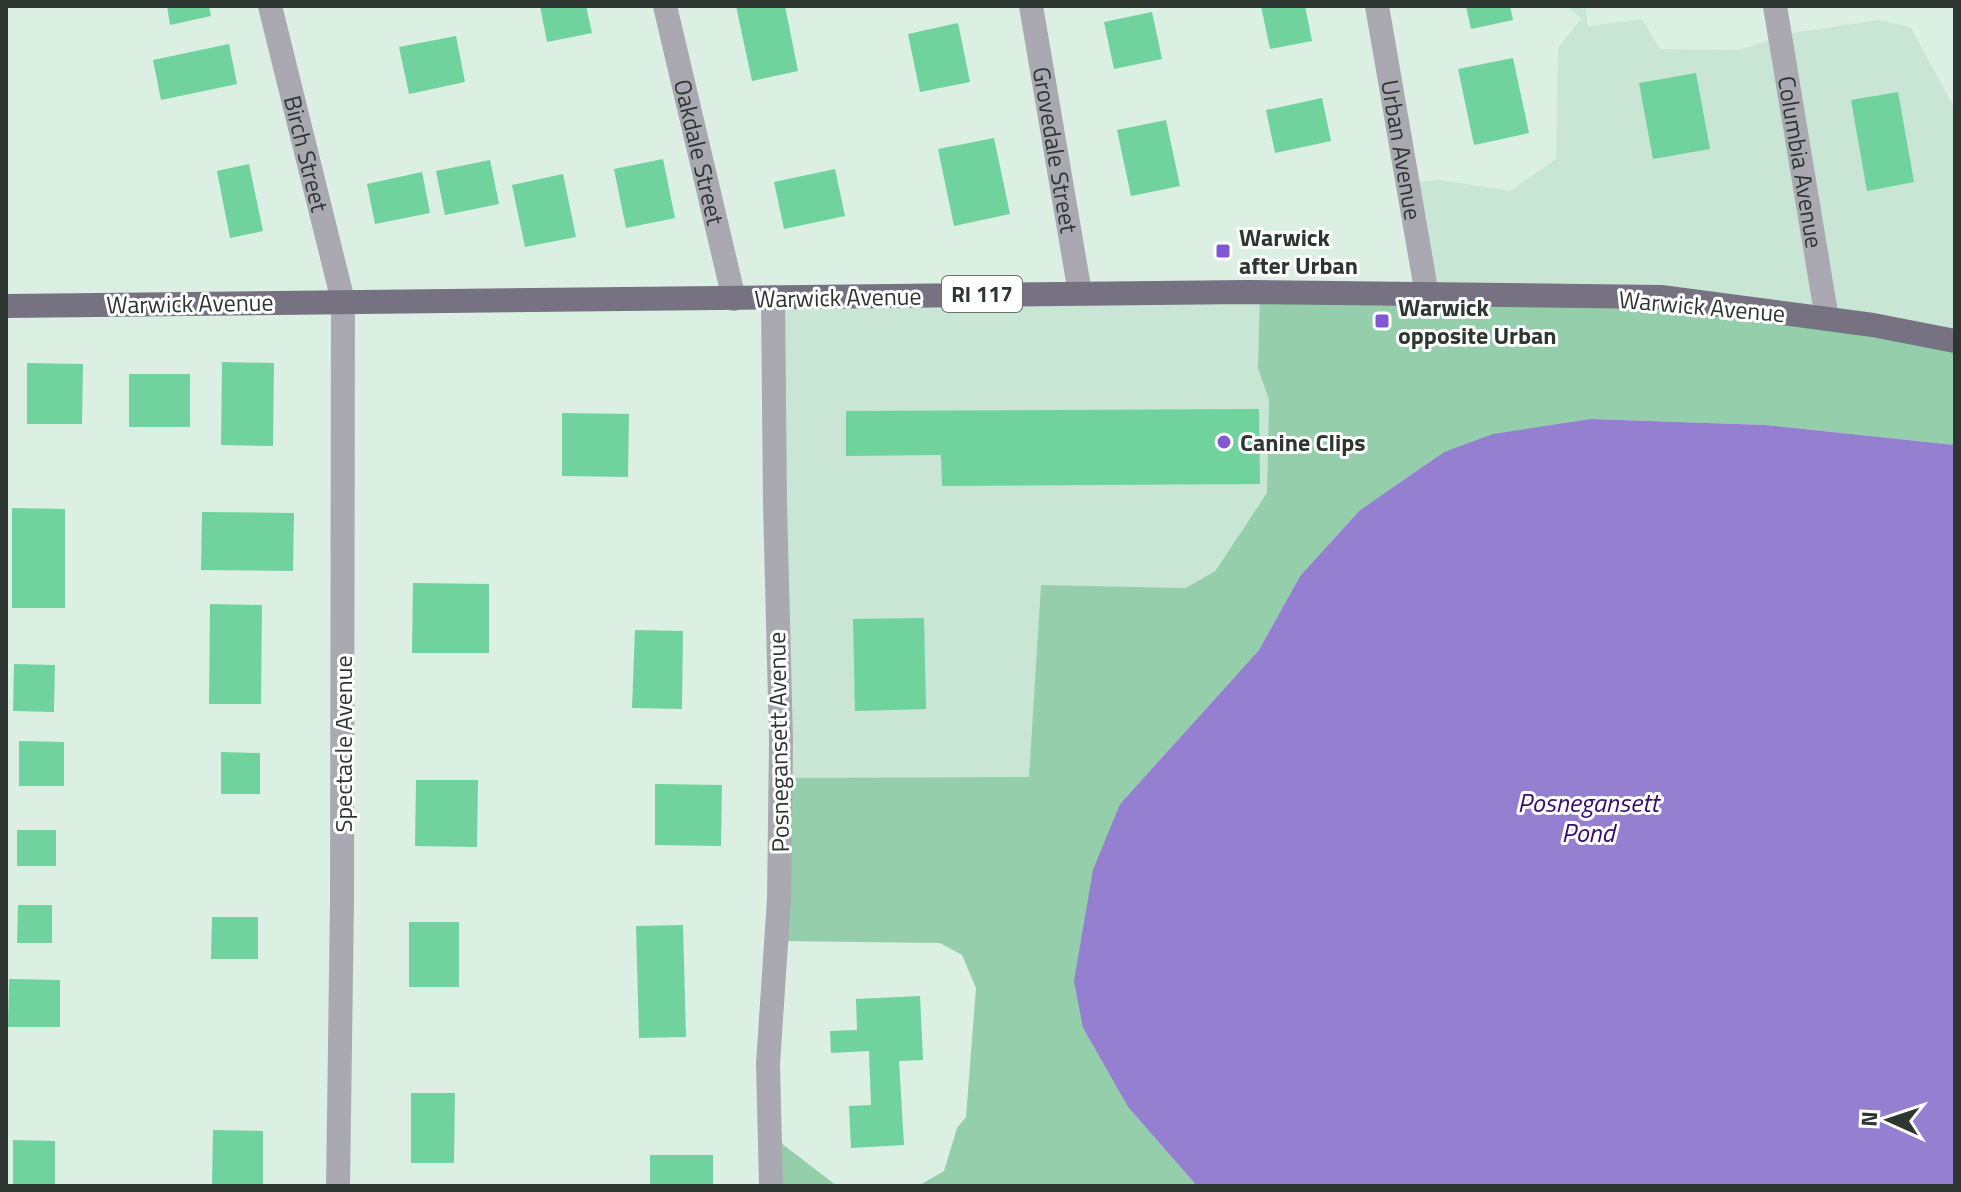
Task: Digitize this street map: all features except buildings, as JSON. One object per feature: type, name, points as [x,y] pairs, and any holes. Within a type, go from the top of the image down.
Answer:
[{"type":"main road","name":"Warwick Avenue","points":[[6,306],[1247,292],[1661,297],[1873,325],[1955,341]]},
{"type":"street","name":"Birch Street","points":[[270,6],[343,301]]},
{"type":"street","name":"Oakdale Street","points":[[665,6],[734,299]]},
{"type":"street","name":"Grovedale Street","points":[[1031,6],[1080,293]]},
{"type":"street","name":"Urban Avenue","points":[[1377,6],[1427,295]]},
{"type":"street","name":"Columbia Avenue","points":[[1775,6],[1827,319]]},
{"type":"street","name":"Posnegansett Avenue","points":[[771,1186],[768,1064],[779,899],[781,756],[773,297]]},
{"type":"street","name":"Spectacle Avenue","points":[[338,1186],[344,615],[343,301]]},
{"type":"shaded area","points":[[1570,6],[1586,6],[1589,26],[1642,19],[1660,49],[1739,50],[1792,33],[1879,20],[1911,28],[1955,109],[1955,340],[1434,292],[1409,183],[1440,180],[1510,191],[1556,159],[1558,48],[1583,20]]},
{"type":"shaded area","points":[[1260,293],[1258,368],[1269,400],[1267,493],[1214,571],[1186,588],[1041,585],[1029,777],[775,778],[782,296]]},
{"type":"green space","points":[[1260,293],[1655,294],[1955,340],[1955,445],[1766,425],[1591,419],[1444,452],[1360,510],[1300,576],[1259,650],[1120,804],[1083,1028],[1128,1107],[1197,1186],[918,1186],[944,1171],[957,1128],[966,1117],[976,988],[962,955],[940,943],[777,941],[775,778],[1029,777],[1041,585],[1186,588],[1215,571],[1267,493],[1269,400],[1258,368]]},
{"type":"green space","points":[[768,1133],[837,1186],[769,1186]]},
{"type":"water","name":"Posnegansett Pond","points":[[1591,419],[1766,425],[1955,445],[1955,1186],[1197,1186],[1128,1107],[1083,1028],[1074,981],[1093,870],[1120,804],[1259,650],[1300,576],[1360,510],[1444,452],[1493,434]]},
{"type":"place","name":"Warwick after Urban","points":[[1223,251]]},
{"type":"place","name":"Warwick opposite Urban","points":[[1382,321]]},
{"type":"place","name":"Canine Clips","points":[[1224,442]]}]
